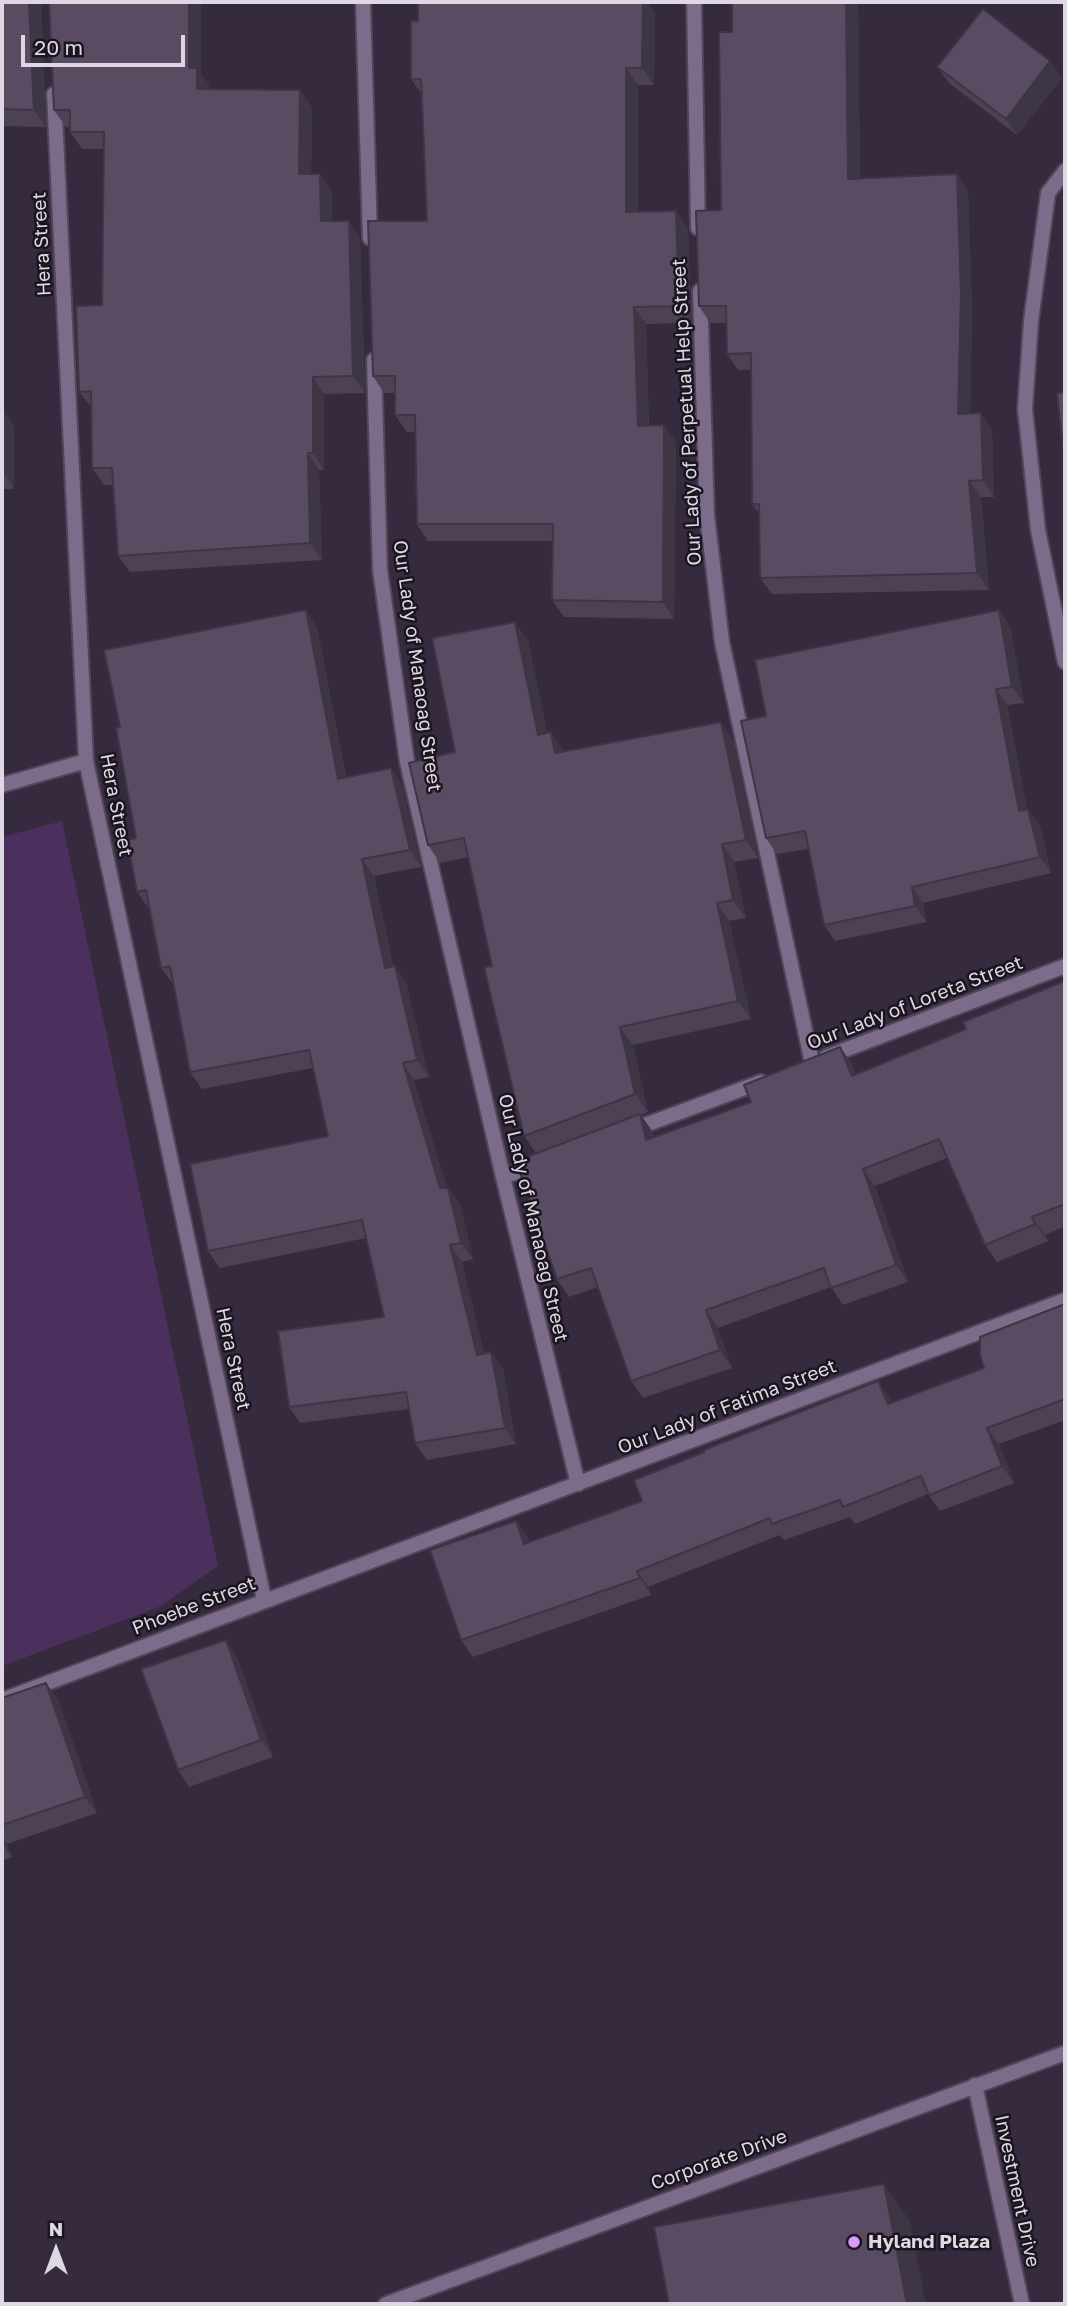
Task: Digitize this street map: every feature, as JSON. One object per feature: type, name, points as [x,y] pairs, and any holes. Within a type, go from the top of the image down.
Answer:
[{"type":"street","points":[[363,2],[370,251]]},
{"type":"street","name":"Our Lady of Perpetual Help Street","points":[[694,2],[698,242]]},
{"type":"street","name":"Hera Street","points":[[54,85],[86,761],[264,1599]]},
{"type":"street","points":[[1065,171],[1048,192],[1031,321],[1025,410],[1038,530],[1065,662]]},
{"type":"street","name":"Our Lady of Perpetual Help Street","points":[[699,283],[707,515],[722,642],[806,1065]]},
{"type":"street","name":"Our Lady of Manaoag Street","points":[[373,348],[380,570],[407,762],[578,1485]]},
{"type":"street","points":[[2,785],[86,761]]},
{"type":"street","name":"Our Lady of Loreta Street","points":[[806,1065],[1065,966]]},
{"type":"street","points":[[619,1134],[774,1077]]},
{"type":"street","points":[[503,1177],[555,1158]]},
{"type":"street","name":"Our Lady of Fatima Street","points":[[401,1549],[578,1485],[1065,1300]]},
{"type":"street","name":"Phoebe Street","points":[[2,1700],[401,1549]]},
{"type":"street","name":"Corporate Drive","points":[[386,2304],[1065,2053]]},
{"type":"street","name":"Investment Drive","points":[[975,2085],[1022,2304]]},
{"type":"shaded area","points":[[62,821],[218,1566],[159,1607],[2,1666],[2,837]]},
{"type":"building","points":[[2,2],[29,2],[34,110],[2,109]]},
{"type":"building","points":[[49,2],[189,2],[189,68],[197,68],[197,89],[300,90],[299,174],[320,174],[321,221],[349,221],[353,376],[313,377],[313,453],[308,453],[310,543],[118,556],[112,468],[92,468],[91,391],[79,392],[76,306],[102,305],[104,132],[70,132],[70,110],[54,110]]},
{"type":"building","points":[[418,2],[643,2],[642,68],[626,68],[626,212],[676,211],[679,306],[634,307],[638,426],[664,425],[663,602],[552,600],[553,524],[417,524],[415,415],[395,415],[395,376],[373,376],[368,221],[427,221],[421,79],[411,79],[411,21],[418,21]]},
{"type":"building","points":[[732,2],[846,2],[848,179],[957,174],[961,294],[958,414],[981,413],[983,480],[969,481],[977,573],[760,578],[759,504],[752,504],[751,353],[727,354],[726,306],[699,306],[696,211],[721,210],[719,32],[732,32]]},
{"type":"building","points":[[983,9],[1050,61],[1006,119],[937,67]]},
{"type":"building","points":[[1065,392],[1065,464],[1057,393]]},
{"type":"building","points":[[2,409],[3,472],[2,472]]},
{"type":"building","points":[[306,610],[338,779],[391,768],[410,850],[362,859],[385,968],[395,966],[417,1060],[403,1063],[440,1188],[448,1188],[461,1243],[450,1245],[477,1355],[491,1352],[505,1428],[415,1443],[406,1392],[289,1407],[278,1331],[384,1317],[362,1220],[208,1251],[190,1164],[328,1136],[309,1050],[190,1072],[170,966],[161,968],[146,890],[137,892],[127,840],[136,838],[116,728],[120,727],[104,650]]},
{"type":"building","points":[[999,610],[1012,687],[996,689],[1019,811],[1028,809],[1040,857],[912,887],[915,906],[824,925],[805,831],[766,838],[741,721],[766,716],[755,660]]},
{"type":"building","points":[[515,622],[538,735],[551,732],[555,753],[721,722],[746,840],[722,844],[733,900],[717,903],[738,1001],[620,1027],[635,1094],[524,1136],[484,967],[492,966],[464,838],[428,845],[409,763],[455,752],[432,638]]},
{"type":"building","points":[[1065,981],[1065,1204],[1032,1217],[1035,1224],[985,1245],[939,1139],[863,1169],[896,1265],[831,1288],[824,1268],[706,1310],[720,1350],[631,1381],[591,1268],[557,1279],[517,1164],[530,1160],[529,1156],[640,1114],[646,1140],[751,1102],[744,1085],[840,1047],[852,1076],[966,1029],[963,1022]]},
{"type":"building","points":[[1065,1304],[1065,1399],[987,1428],[1002,1466],[929,1495],[921,1476],[843,1507],[840,1500],[772,1524],[770,1518],[637,1571],[640,1578],[461,1640],[430,1550],[516,1521],[524,1544],[642,1501],[634,1480],[878,1381],[888,1404],[984,1368],[980,1355],[980,1337]]},
{"type":"building","points":[[226,1640],[261,1740],[178,1770],[141,1669]]},
{"type":"building","points":[[46,1683],[85,1797],[2,1825],[2,1698]]},
{"type":"building","points":[[884,2184],[907,2304],[669,2304],[654,2227]]},
{"type":"place","name":"Hyland Plaza","points":[[854,2242]]}]
